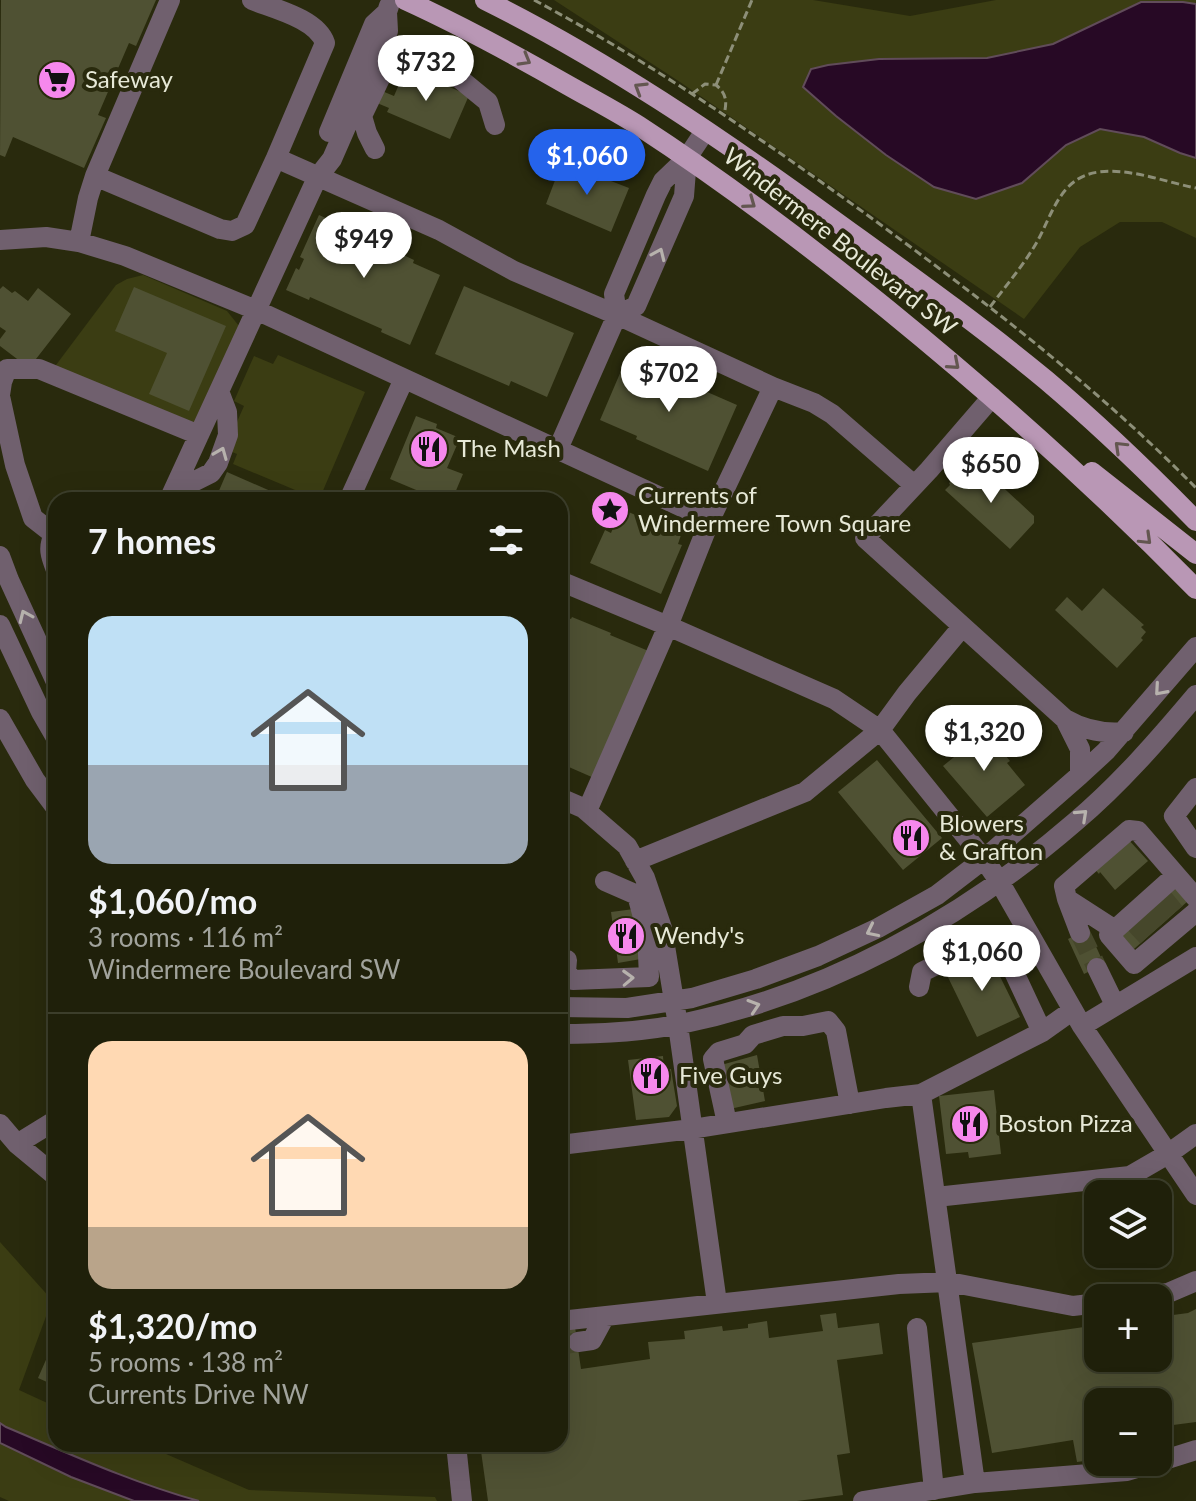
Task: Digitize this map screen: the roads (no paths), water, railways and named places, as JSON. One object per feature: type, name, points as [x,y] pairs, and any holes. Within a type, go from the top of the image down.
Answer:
[{"type":"main road","name":"Windermere Boulevard SW","points":[[405,0],[507,50],[636,124],[849,278],[939,351],[1066,463],[1196,589]]},
{"type":"main road","name":"Windermere Boulevard SW","points":[[485,0],[560,40],[641,89],[781,182],[872,248],[1046,380],[1196,521]]},
{"type":"main road","points":[[1066,463],[1093,473],[1196,554]]},
{"type":"street","points":[[79,242],[95,176],[170,0]]},
{"type":"street","points":[[95,176],[220,229],[232,231],[245,225],[325,43],[322,34],[312,25],[252,0]]},
{"type":"street","points":[[173,492],[317,178],[320,153],[374,24],[390,6]]},
{"type":"street","points":[[375,149],[362,116],[387,64],[403,53],[419,53],[438,61],[488,102],[495,125]]},
{"type":"street","points":[[558,449],[617,315],[636,306],[684,196],[687,158],[705,131]]},
{"type":"street","points":[[276,158],[439,230],[514,271],[814,403],[832,414],[914,485]]},
{"type":"street","points":[[0,240],[46,237],[79,242],[125,256],[256,310],[710,520]]},
{"type":"street","points":[[48,530],[33,518],[15,465],[0,396],[7,369],[39,369],[199,435]]},
{"type":"street","points":[[356,492],[404,379]]},
{"type":"street","points":[[587,811],[668,626],[710,520],[773,387]]},
{"type":"street","points":[[178,492],[211,473],[218,463],[228,435],[227,412],[219,391]]},
{"type":"street","points":[[992,397],[865,538],[1065,719],[1096,732],[1124,732]]},
{"type":"street","points":[[0,556],[48,662]]},
{"type":"street","points":[[568,584],[834,699],[880,730],[999,881],[1078,1018],[1196,1195]]},
{"type":"street","points":[[0,625],[48,723]]},
{"type":"street","points":[[635,861],[805,792],[880,730],[962,627]]},
{"type":"street","points":[[568,1007],[627,1008],[692,998],[818,956],[878,928],[925,901],[984,859],[1080,775],[1124,732],[1196,647]]},
{"type":"street","points":[[28,686],[48,679]]},
{"type":"street","points":[[568,1034],[610,1034],[678,1025],[747,1009],[816,984],[884,952],[952,913],[1076,822],[1127,773],[1196,695]]},
{"type":"street","points":[[0,719],[48,797]]},
{"type":"street","points":[[1065,719],[1080,749],[1080,775]]},
{"type":"street","points":[[1196,788],[1174,816],[1196,848]]},
{"type":"street","points":[[568,801],[587,811],[627,846],[645,878],[662,928],[717,1303]]},
{"type":"street","points":[[1080,933],[1064,886],[1129,830],[1138,831],[1196,898]]},
{"type":"street","points":[[1134,964],[1176,875]]},
{"type":"street","points":[[568,974],[573,980],[649,977],[647,932],[637,895],[605,881]]},
{"type":"street","points":[[1067,899],[1155,919]]},
{"type":"street","points":[[1150,985],[1109,935],[1155,919]]},
{"type":"street","points":[[919,987],[922,972],[991,939],[1000,942],[1042,1032]]},
{"type":"street","points":[[568,1144],[692,1129],[921,1094],[1042,1032],[1115,1005],[1196,957]]},
{"type":"street","points":[[1097,968],[1115,1005]]},
{"type":"street","points":[[727,1123],[713,1059],[719,1052],[745,1044],[753,1035],[783,1026],[828,1021],[836,1031],[850,1104]]},
{"type":"street","points":[[921,1094],[975,1483]]},
{"type":"street","points":[[0,1124],[17,1144],[48,1168]]},
{"type":"street","points":[[17,1144],[48,1125]]},
{"type":"street","points":[[936,1197],[1130,1176],[1196,1134]]},
{"type":"street","points":[[1172,1291],[1196,1281]]},
{"type":"street","points":[[568,1320],[899,1284],[949,1282],[1073,1306],[1084,1305]]},
{"type":"street","points":[[578,1342],[592,1340],[605,1316]]},
{"type":"street","points":[[917,1328],[934,1490]]},
{"type":"street","points":[[1172,1458],[1196,1450]]},
{"type":"street","points":[[457,1452],[462,1501]]},
{"type":"street","points":[[863,1501],[975,1483],[1084,1474]]},
{"type":"tunnel","points":[[1162,897],[1175,913]]},
{"type":"tunnel","points":[[1148,910],[1161,925]]},
{"type":"tunnel","points":[[1134,922],[1148,937]]},
{"type":"tunnel","points":[[1080,933],[1097,968]]},
{"type":"tunnel","points":[[568,1344],[578,1342]]},
{"type":"place","name":"Safeway","points":[[57,80]]},
{"type":"place","name":"The Mash","points":[[429,449]]},
{"type":"place","name":"Currents of Windermere Town Square","points":[[610,510]]},
{"type":"place","name":"Blowers & Grafton","points":[[911,838]]},
{"type":"place","name":"Wendy's","points":[[626,936]]},
{"type":"place","name":"Five Guys","points":[[651,1076]]},
{"type":"place","name":"Boston Pizza","points":[[970,1124]]}]
